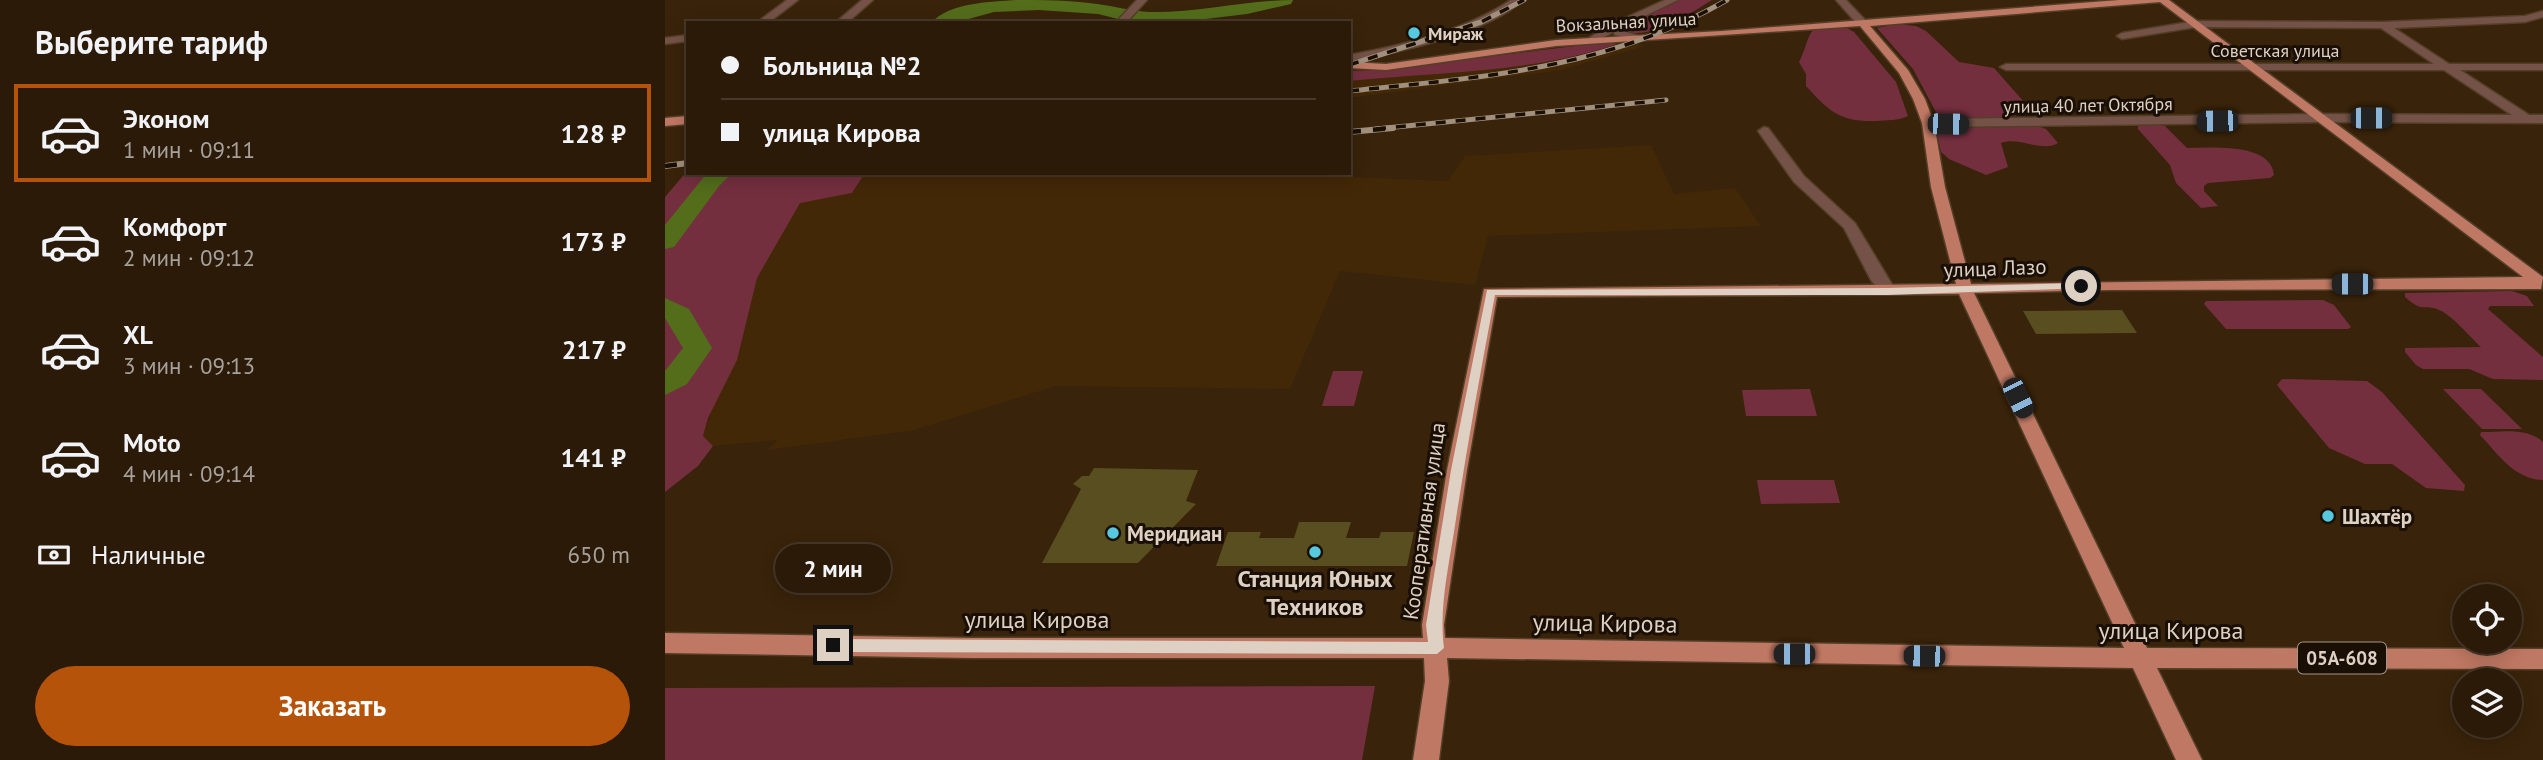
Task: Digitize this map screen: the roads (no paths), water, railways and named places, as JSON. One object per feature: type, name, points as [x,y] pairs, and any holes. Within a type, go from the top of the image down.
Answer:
[{"type":"main road","name":"Вокзальная улица","points":[[1351,65],[1386,67],[1589,41],[2157,0]]},
{"type":"main road","points":[[2163,0],[2542,284]]},
{"type":"main road","points":[[1863,23],[1904,72],[1919,99],[1928,123],[1938,187],[1965,290],[2189,760]]},
{"type":"main road","points":[[665,122],[686,120]]},
{"type":"main road","name":"улица Лазо","points":[[1490,292],[1888,292],[2109,285],[2542,284]]},
{"type":"main road","name":"Кооперативная улица","points":[[1426,760],[1437,681],[1437,648],[1433,625],[1457,470],[1490,292]]},
{"type":"main road","name":"улица Кирова","points":[[665,643],[972,648],[1437,648],[2141,658],[2543,659]]},
{"type":"street","points":[[764,21],[793,0]]},
{"type":"street","points":[[842,21],[868,0]]},
{"type":"street","points":[[1351,58],[1415,43],[1495,13],[1518,0]]},
{"type":"street","points":[[1589,41],[1673,0]]},
{"type":"street","points":[[1841,0],[1863,23]]},
{"type":"street","points":[[1121,21],[1138,4]]},
{"type":"street","points":[[2122,36],[2196,24],[2383,25],[2525,19],[2543,14]]},
{"type":"street","points":[[2383,25],[2527,119]]},
{"type":"street","points":[[1616,26],[1619,33],[1635,38]]},
{"type":"street","points":[[665,41],[686,38]]},
{"type":"street","name":"Советская улица","points":[[2006,67],[2543,67]]},
{"type":"street","name":"улица 40 лет Октября","points":[[1928,123],[2319,118],[2543,119]]},
{"type":"street","points":[[1764,131],[1799,179],[1850,226],[1888,292]]},
{"type":"waterway","points":[[944,21],[973,10],[1016,5],[1081,7],[1126,16],[1169,17],[1228,12],[1285,0]]},
{"type":"waterway","points":[[665,242],[711,181],[718,175]]},
{"type":"waterway","points":[[665,306],[679,315],[698,348],[677,377],[665,385]]},
{"type":"railway","points":[[1351,64],[1481,22],[1524,0]]},
{"type":"railway","points":[[1351,91],[1496,74],[1590,55],[1682,23],[1727,0]]},
{"type":"railway","points":[[1376,129],[1666,100]]},
{"type":"railway","points":[[1351,132],[1393,128]]},
{"type":"railway","points":[[665,166],[686,163]]},
{"type":"place","name":"Мираж","points":[[1414,33]]},
{"type":"place","name":"Шахтёр","points":[[2328,516]]},
{"type":"place","name":"Меридиан","points":[[1113,533]]},
{"type":"place","name":"Станция Юных Техников","points":[[1315,552]]}]
